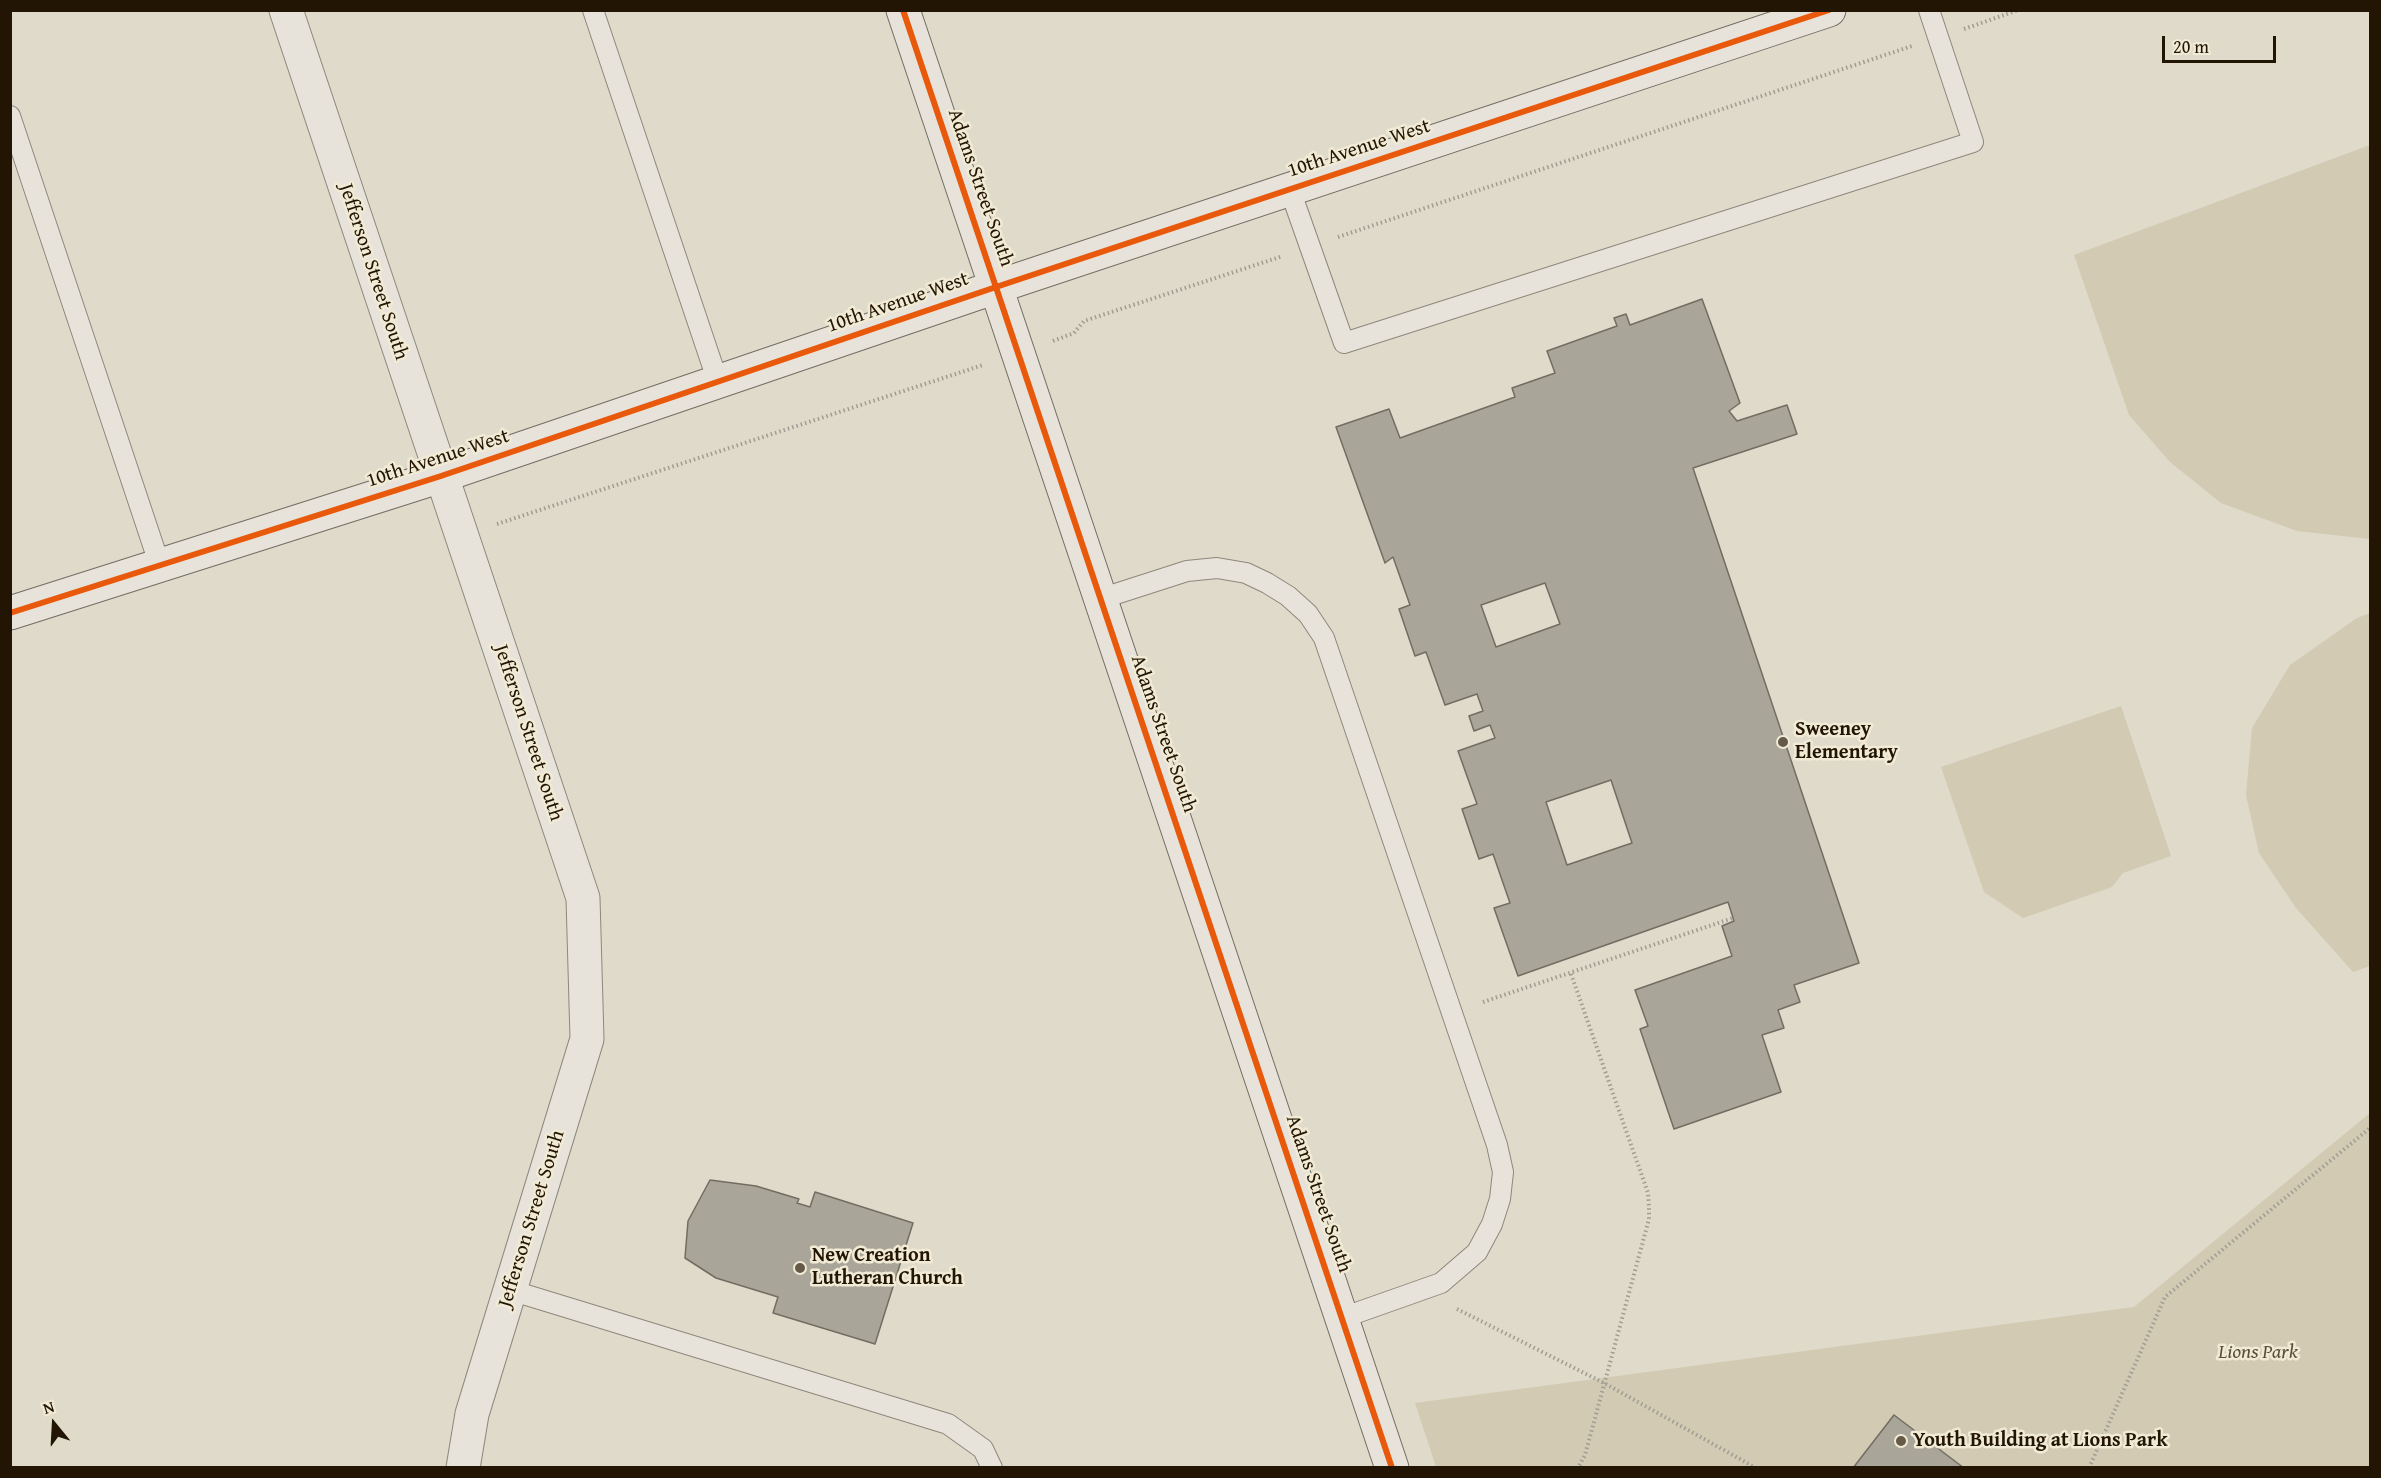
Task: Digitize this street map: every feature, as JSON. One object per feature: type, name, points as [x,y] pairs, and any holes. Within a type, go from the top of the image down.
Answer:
[{"type":"street","name":"Jefferson Street South","points":[[286,10],[583,898],[587,1039],[472,1414],[463,1467]]},
{"type":"street","name":"Adams Street South","points":[[903,10],[1392,1467]]},
{"type":"street","name":"10th Avenue West","points":[[10,613],[441,476],[996,287],[1829,10]]},
{"type":"lane","points":[[593,10],[718,382]]},
{"type":"lane","points":[[1290,190],[1344,343],[1973,142],[1929,10]]},
{"type":"lane","points":[[10,116],[160,566]]},
{"type":"lane","points":[[1100,599],[1187,571],[1217,568],[1246,573],[1267,583],[1288,596],[1308,614],[1324,638],[1493,1134],[1503,1172],[1500,1199],[1492,1224],[1477,1252],[1441,1283],[1342,1318]]},
{"type":"lane","points":[[510,1290],[948,1424],[983,1449],[992,1467]]},
{"type":"path","points":[[462,536],[1018,355],[1074,333],[1084,321],[2018,10]]},
{"type":"path","points":[[1483,1002],[1733,918]]},
{"type":"path","points":[[1571,974],[1648,1193],[1649,1206],[1648,1219],[1585,1455],[1578,1467]]},
{"type":"path","points":[[2089,1467],[2165,1297],[2370,1128]]},
{"type":"path","points":[[1453,1307],[1604,1383],[1756,1467]]},
{"type":"green space","points":[[2370,145],[2370,539],[2297,531],[2221,503],[2170,462],[2129,415],[2074,255]]},
{"type":"green space","points":[[2370,613],[2370,966],[2353,972],[2296,908],[2259,853],[2246,795],[2252,728],[2290,665],[2357,618]]},
{"type":"green space","points":[[2121,706],[2171,856],[2123,873],[2112,887],[2023,918],[1984,892],[1941,767]]},
{"type":"green space","name":"Lions Park","points":[[2370,1113],[2370,1467],[1436,1467],[1415,1403],[2134,1307]]},
{"type":"building","points":[[1702,299],[1740,403],[1729,411],[1737,421],[1787,405],[1797,434],[1693,468],[1859,963],[1794,985],[1800,1002],[1778,1010],[1784,1028],[1762,1035],[1781,1092],[1674,1129],[1640,1029],[1648,1026],[1635,990],[1732,956],[1722,926],[1734,921],[1728,902],[1518,976],[1494,908],[1510,903],[1493,854],[1479,859],[1462,809],[1477,804],[1458,751],[1495,738],[1490,725],[1474,731],[1469,716],[1483,711],[1477,694],[1445,705],[1426,652],[1415,656],[1399,609],[1410,605],[1393,557],[1385,563],[1336,427],[1389,409],[1400,438],[1515,397],[1512,388],[1555,373],[1547,351],[1617,326],[1614,318],[1626,314],[1630,325]],"holes":[[[1545,583],[1560,624],[1496,647],[1481,605]],[[1611,780],[1632,843],[1567,865],[1546,802]]]},
{"type":"building","name":"New Creation Lutheran Church","points":[[710,1180],[756,1186],[799,1199],[797,1203],[810,1207],[815,1192],[913,1223],[875,1344],[773,1313],[778,1297],[716,1278],[685,1258],[688,1221]]},
{"type":"building","name":"Youth Building at Lions Park","points":[[1894,1415],[1964,1468],[1853,1468]]},
{"type":"cycle path","points":[[903,10],[1392,1468]]},
{"type":"cycle path","points":[[10,613],[441,476],[996,287],[1829,10]]},
{"type":"place","name":"Sweeney Elementary","points":[[1783,742]]},
{"type":"place","name":"New Creation Lutheran Church","points":[[800,1268]]},
{"type":"place","name":"Youth Building at Lions Park","points":[[1901,1441]]}]
